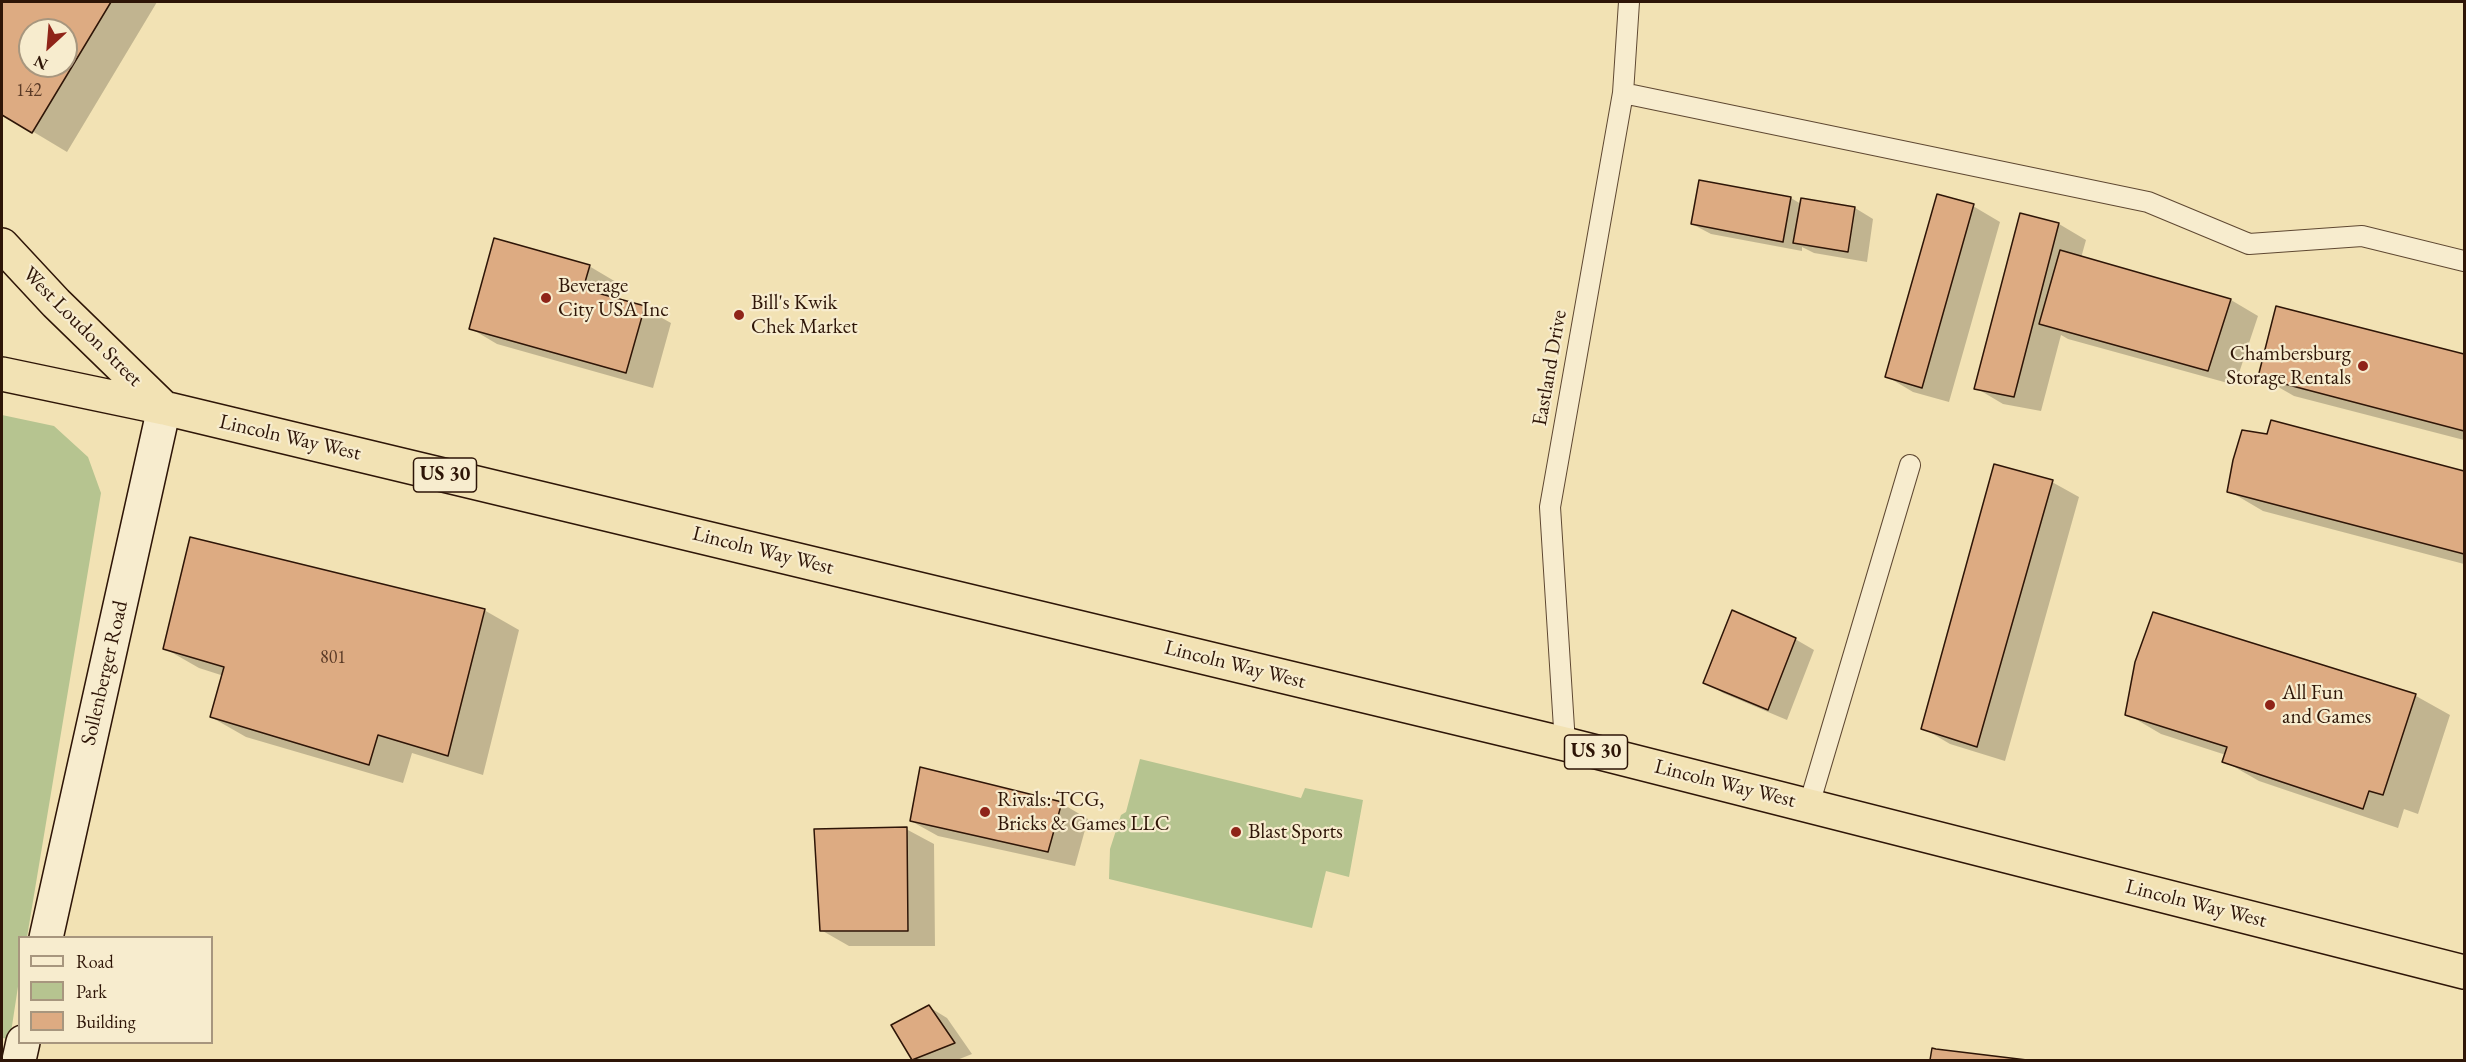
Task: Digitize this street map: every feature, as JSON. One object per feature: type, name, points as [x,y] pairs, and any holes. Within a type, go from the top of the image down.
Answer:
[{"type":"highway","name":"West Loudon Street","points":[[2,245],[56,303],[164,408]]},
{"type":"highway","name":"Lincoln Way West","points":[[2,374],[164,408],[1565,744],[2464,972]]},
{"type":"street","name":"Sollenberger Road","points":[[46,936],[164,408]]},
{"type":"street","points":[[19,1060],[23,1044]]},
{"type":"lane","name":"Eastland Drive","points":[[1565,744],[1550,507],[1623,93],[1629,2]]},
{"type":"lane","points":[[1623,93],[2148,202],[2249,244],[2362,236],[2464,261]]},
{"type":"lane","points":[[1809,806],[1910,465]]},
{"type":"green space","points":[[2,415],[54,426],[88,457],[101,493],[27,936],[18,936],[18,987],[10,1039],[2,1038]]},
{"type":"green space","name":"Blast Sports","points":[[1140,759],[1301,798],[1305,788],[1363,800],[1349,877],[1326,871],[1312,928],[1109,879],[1110,849],[1121,815],[1126,812]]},
{"type":"building","points":[[2,2],[111,2],[78,57],[78,18],[18,18],[18,78],[65,78],[32,133],[2,115]]},
{"type":"building","points":[[1699,180],[1791,197],[1783,242],[1691,224]]},
{"type":"building","points":[[1937,194],[1974,204],[1922,388],[1885,377]]},
{"type":"building","points":[[1801,198],[1855,207],[1848,252],[1793,243]]},
{"type":"building","points":[[2020,213],[2059,223],[2014,397],[1974,389]]},
{"type":"building","name":"Beverage City USA Inc","points":[[494,238],[590,265],[583,289],[645,306],[626,373],[469,329]]},
{"type":"building","points":[[2060,250],[2231,299],[2208,371],[2039,324]]},
{"type":"building","name":"Chambersburg Storage Rentals","points":[[2276,306],[2464,354],[2464,431],[2258,377]]},
{"type":"building","points":[[2271,420],[2464,471],[2464,554],[2227,492],[2242,430],[2267,434]]},
{"type":"building","points":[[1994,464],[2053,480],[1977,747],[1921,729]]},
{"type":"building","points":[[190,537],[485,609],[448,756],[378,735],[369,765],[210,717],[224,667],[163,649]]},
{"type":"building","points":[[1732,610],[1796,638],[1768,710],[1703,683]]},
{"type":"building","name":"All Fun and Games","points":[[2153,612],[2416,694],[2383,795],[2369,791],[2363,809],[2222,762],[2227,747],[2125,715],[2135,662]]},
{"type":"building","name":"Rivals: TCG, Bricks & Games LLC","points":[[920,767],[1062,802],[1048,852],[910,821]]},
{"type":"building","points":[[907,827],[908,931],[820,931],[814,829]]},
{"type":"building","points":[[929,1005],[955,1043],[912,1060],[891,1025]]},
{"type":"building","points":[[1932,1048],[1936,1049],[2027,1060],[1930,1060]]},
{"type":"place","name":"Beverage City USA Inc","points":[[546,298]]},
{"type":"place","name":"Bill's Kwik Chek Market","points":[[739,315]]},
{"type":"place","name":"Chambersburg Storage Rentals","points":[[2363,366]]},
{"type":"place","name":"All Fun and Games","points":[[2270,705]]},
{"type":"place","name":"Rivals: TCG, Bricks & Games LLC","points":[[985,812]]},
{"type":"place","name":"Blast Sports","points":[[1236,832]]}]
